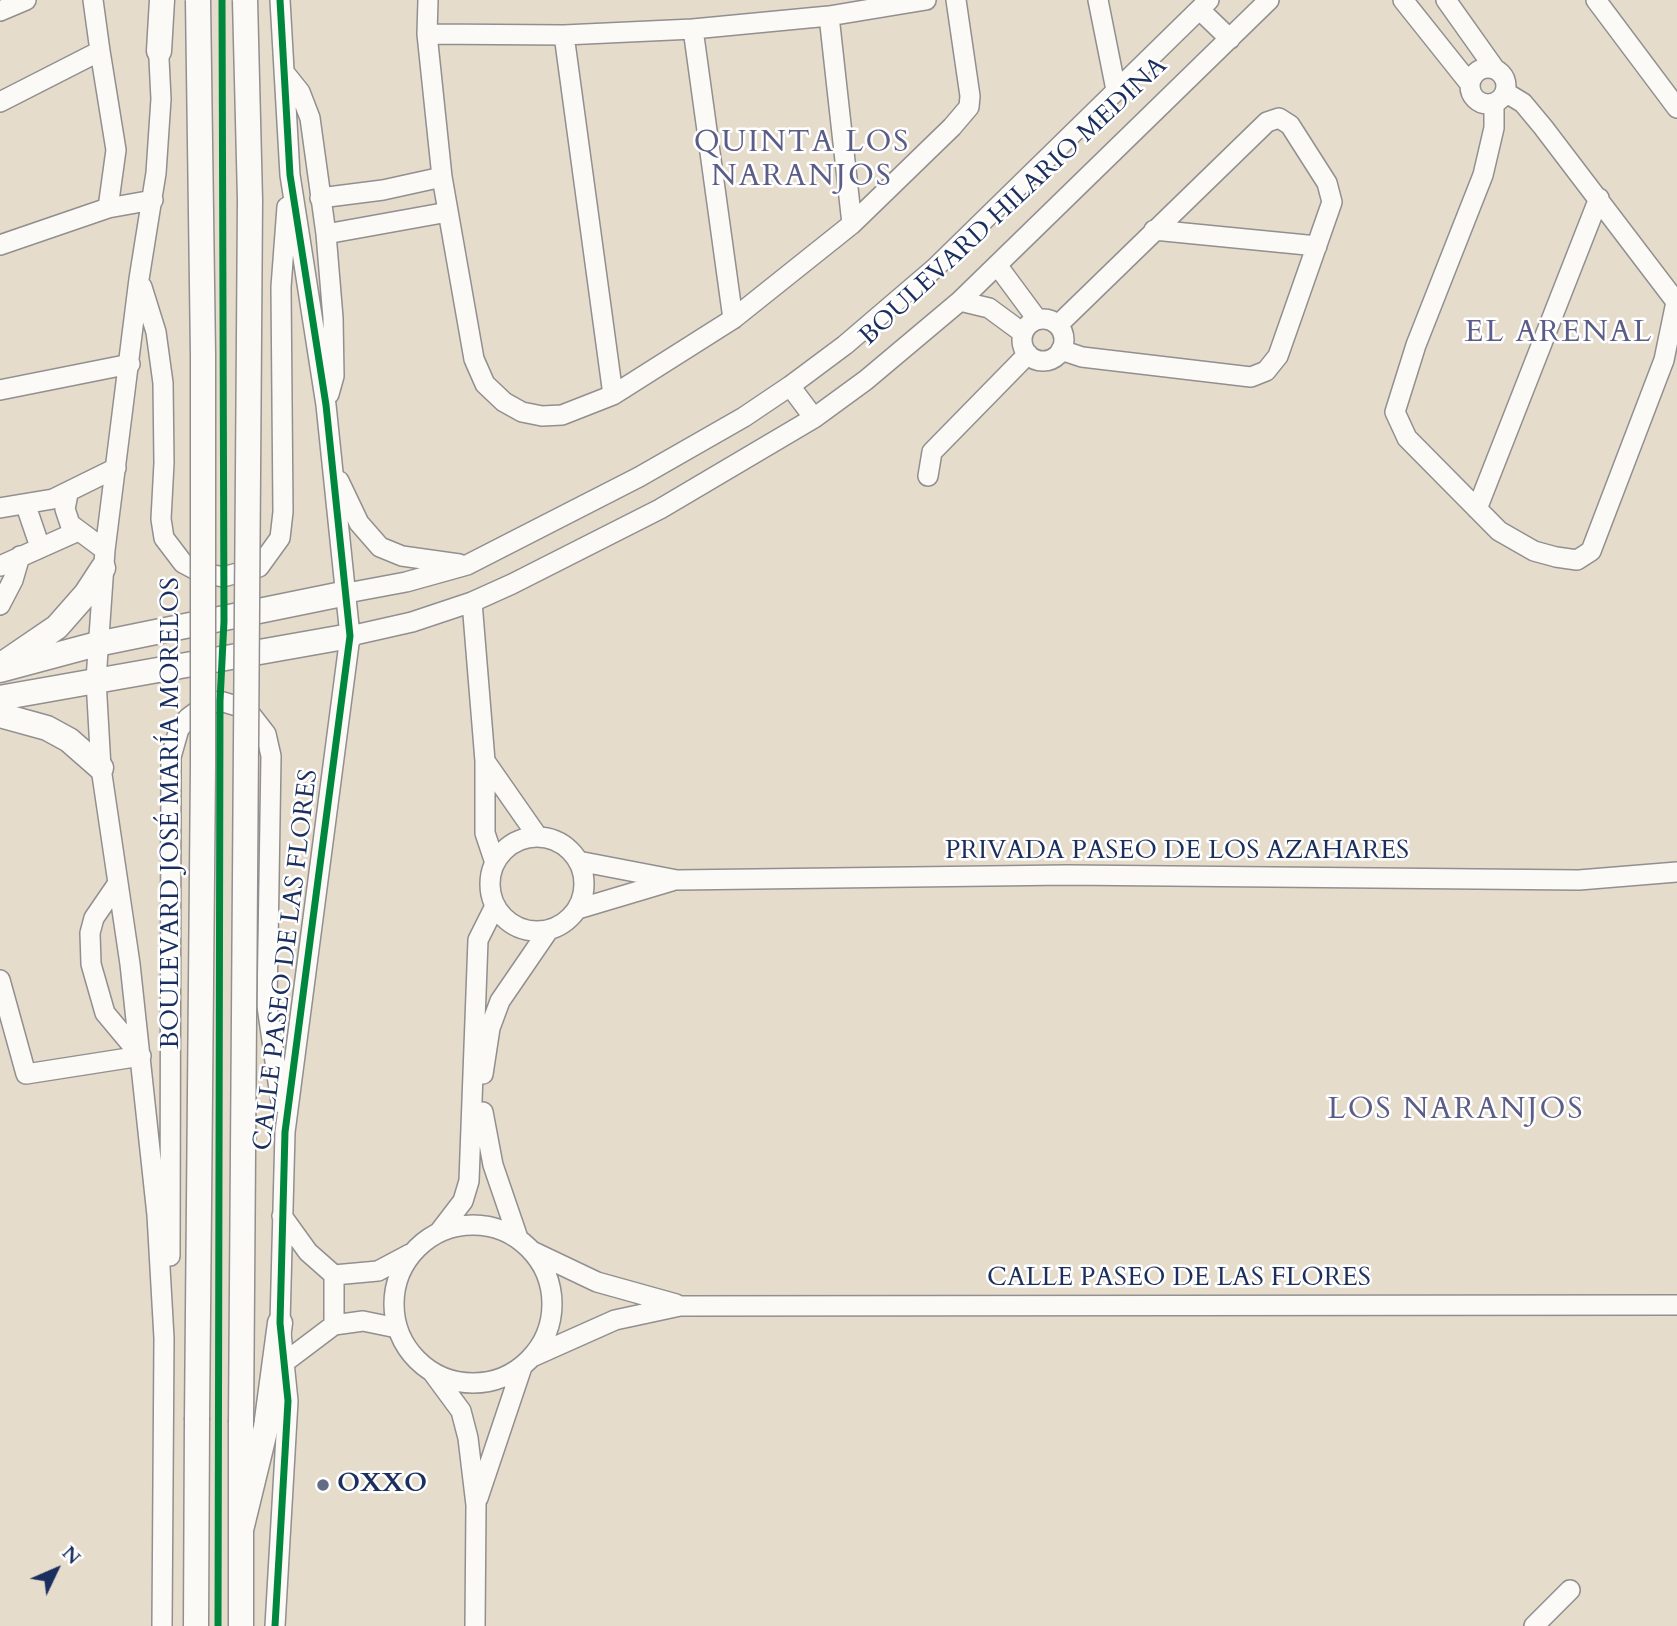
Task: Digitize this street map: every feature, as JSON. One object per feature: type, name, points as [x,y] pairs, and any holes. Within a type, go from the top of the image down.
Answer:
[{"type":"main road","points":[[159,51],[162,0]]},
{"type":"main road","name":"BOULEVARD JOSÉ MARÍA MORELOS","points":[[196,1626],[203,765],[203,355],[198,0]]},
{"type":"main road","points":[[241,1626],[250,200],[245,0]]},
{"type":"main road","points":[[0,665],[57,627],[80,601],[104,559]]},
{"type":"main road","name":"BOULEVARD HILARIO MEDINA","points":[[0,670],[97,645],[347,593]]},
{"type":"main road","name":"BOULEVARD HILARIO MEDINA","points":[[0,698],[349,636]]},
{"type":"main road","points":[[0,715],[47,728],[69,740],[102,768]]},
{"type":"main road","points":[[241,1530],[266,1427],[280,1323]]},
{"type":"street","points":[[0,11],[26,0]]},
{"type":"street","points":[[93,0],[116,150],[108,208]]},
{"type":"street","name":"BOULEVARD JOSÉ MARÍA MORELOS","points":[[153,0],[162,99],[156,173],[139,279],[104,559],[96,680],[102,768],[141,1056],[157,1215],[164,1338],[162,1626]]},
{"type":"street","points":[[280,0],[290,175],[326,405],[329,453],[359,523],[380,547],[402,556],[467,565]]},
{"type":"street","points":[[428,0],[427,34],[442,177],[474,359],[485,384],[504,402],[522,412],[542,416],[562,415],[613,395],[733,319],[852,224],[969,107],[970,86],[956,0]]},
{"type":"street","points":[[427,34],[564,35],[693,29],[829,16],[926,0]]},
{"type":"street","points":[[1098,0],[1116,90]]},
{"type":"street","name":"BOULEVARD HILARIO MEDINA","points":[[349,636],[412,622],[472,602],[577,553],[660,509],[814,418],[866,380],[960,301],[1269,0]]},
{"type":"street","points":[[1403,0],[1470,84],[1477,100],[1500,98],[1523,103],[1677,302],[1671,362],[1597,543],[1585,558],[1577,560],[1534,551],[1499,531],[1407,438],[1395,412],[1416,345],[1483,175],[1500,98],[1502,75],[1446,0]]},
{"type":"street","points":[[1596,0],[1677,108]]},
{"type":"street","points":[[1205,5],[1230,39]]},
{"type":"street","name":"BOULEVARD HILARIO MEDINA","points":[[347,593],[406,582],[467,565],[639,477],[744,417],[790,386],[845,345],[935,268],[1205,5]]},
{"type":"street","points":[[829,16],[852,224]]},
{"type":"street","points":[[693,29],[733,319]]},
{"type":"street","points":[[564,35],[613,395]]},
{"type":"street","points":[[0,102],[100,51]]},
{"type":"street","points":[[1470,84],[1479,70],[1495,69]]},
{"type":"street","points":[[284,72],[300,92],[310,118],[326,234],[335,348],[334,376],[326,405]]},
{"type":"street","points":[[1058,326],[1266,122],[1279,118],[1290,125],[1332,194],[1317,246],[1278,356],[1266,371],[1251,377],[1082,357],[1061,350]]},
{"type":"street","points":[[139,279],[156,332],[163,383],[164,463],[161,519],[164,538],[183,563],[200,572],[223,577],[259,567],[280,538],[283,512],[281,287],[290,175]]},
{"type":"street","points":[[320,198],[364,193],[442,177]]},
{"type":"street","points":[[364,193],[367,226]]},
{"type":"street","points":[[1477,509],[1599,198]]},
{"type":"street","points":[[0,245],[108,208],[153,201]]},
{"type":"street","points":[[326,234],[448,212]]},
{"type":"street","points":[[1154,230],[1317,246]]},
{"type":"street","points":[[960,301],[989,308],[1030,326],[1045,319],[1058,326],[1063,342],[1061,350],[1049,359],[1042,360],[1028,354],[1023,348],[1030,326],[997,265]]},
{"type":"street","points":[[928,476],[933,452],[1028,354]]},
{"type":"street","points":[[0,390],[130,364]]},
{"type":"street","points":[[790,386],[814,418]]},
{"type":"street","name":"CALLE PASEO DE LAS FLORES","points":[[275,1626],[279,1522],[286,1474],[288,1401],[280,1323],[285,1132],[349,636],[347,593],[329,453]]},
{"type":"street","points":[[0,508],[26,506],[68,494],[116,468]]},
{"type":"street","points":[[68,494],[66,518],[76,532],[104,559]]},
{"type":"street","points":[[26,506],[40,547]]},
{"type":"street","points":[[0,566],[76,532]]},
{"type":"street","points":[[0,605],[13,580],[20,556]]},
{"type":"street","points":[[472,602],[485,761],[485,833],[495,863]]},
{"type":"street","points":[[164,1338],[172,1229],[171,757],[179,729],[188,718],[204,706],[220,701],[240,706],[252,716],[266,734],[271,756],[267,1006],[285,1132]]},
{"type":"street","points":[[485,761],[538,837]]},
{"type":"street","points":[[538,837],[554,840],[568,848],[578,860],[584,877],[584,893],[578,909],[560,926],[548,931],[527,931],[508,922],[495,906],[490,877],[495,863],[505,849],[520,840],[538,837]]},
{"type":"street","name":"PRIVADA PASEO DE LOS AZAHARES","points":[[578,860],[677,880],[1067,876],[1579,880],[1677,872]]},
{"type":"street","name":"PRIVADA PASEO DE LOS AZAHARES","points":[[578,909],[677,880]]},
{"type":"street","points":[[118,884],[94,918],[90,933],[91,964],[105,1013],[141,1056]]},
{"type":"street","points":[[282,1216],[308,1252],[334,1275],[378,1271],[440,1231],[463,1201],[469,1181],[478,940],[495,906]]},
{"type":"street","points":[[476,1505],[527,1362],[543,1341],[552,1304],[543,1266],[525,1244],[486,1136],[483,1075],[490,1028],[500,1001],[548,931]]},
{"type":"street","points":[[0,980],[26,1074],[141,1056]]},
{"type":"street","points":[[440,1231],[464,1224],[488,1226],[525,1244]]},
{"type":"street","name":"CALLE PASEO DE LAS FLORES","points":[[525,1244],[597,1282],[680,1306]]},
{"type":"street","points":[[411,1252],[398,1276],[393,1302],[397,1328],[411,1353],[433,1372],[461,1411],[468,1438],[476,1505],[475,1626]]},
{"type":"street","points":[[334,1275],[334,1325]]},
{"type":"street","name":"CALLE PASEO DE LAS FLORES","points":[[527,1362],[615,1320],[680,1306],[1677,1305]]},
{"type":"street","points":[[285,1362],[334,1325],[363,1321],[397,1328]]},
{"type":"street","points":[[433,1372],[450,1380],[478,1383],[506,1376],[527,1362]]},
{"type":"street","points":[[1534,1626],[1570,1590]]},
{"type":"cycle path","points":[[218,1626],[220,701],[224,621],[222,0]]},
{"type":"cycle path","points":[[275,1626],[288,1401],[280,1323],[285,1132],[350,636],[326,405],[290,175],[280,0]]},
{"type":"place","name":"OXXO","points":[[323,1485]]},
{"type":"district","name":"QUINTA LOS NARANJOS","points":[[802,161]]},
{"type":"district","name":"EL ARENAL","points":[[1559,334]]},
{"type":"district","name":"LOS NARANJOS","points":[[1456,1111]]}]
